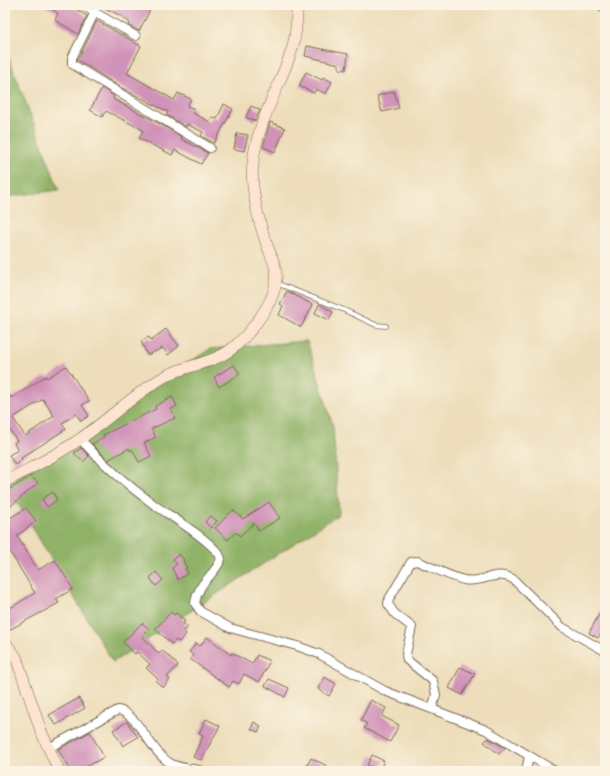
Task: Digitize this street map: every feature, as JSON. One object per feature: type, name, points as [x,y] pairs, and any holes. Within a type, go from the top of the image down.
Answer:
[{"type":"main road","points":[[5,482],[57,454],[80,439],[164,377],[213,360],[229,351],[252,328],[267,306],[276,283],[275,265],[265,241],[257,206],[253,185],[252,163],[259,135],[291,54],[297,22],[297,5]]},
{"type":"main road","points":[[5,642],[16,657],[38,724],[59,771]]},
{"type":"street","points":[[82,5],[136,36]]},
{"type":"street","points":[[600,5],[605,8]]},
{"type":"street","points":[[95,12],[72,58],[72,64],[210,148]]},
{"type":"street","points":[[80,439],[101,462],[135,491],[186,527],[219,554],[219,562],[197,592],[195,603],[200,611],[230,628],[297,646],[319,654],[385,690],[486,730],[504,739],[554,771]]},
{"type":"street","points":[[432,709],[436,695],[433,681],[407,660],[406,654],[412,627],[395,614],[388,604],[389,599],[411,562],[417,561],[464,580],[474,581],[500,574],[505,575],[513,579],[562,627],[605,651]]},
{"type":"street","points":[[49,748],[118,710],[127,712],[156,749],[172,764],[203,771]]},
{"type":"street","points":[[526,771],[529,756]]},
{"type":"lane","points":[[276,283],[344,310],[376,325],[386,326]]},
{"type":"green space","points":[[5,48],[59,190],[5,197]]},
{"type":"green space","points":[[307,341],[333,426],[339,514],[113,662],[5,482],[210,349]]},
{"type":"building","points":[[43,5],[69,5],[87,16],[78,34],[55,20],[58,13]]},
{"type":"building","points":[[99,5],[142,5],[150,10],[139,31],[129,26],[130,23],[123,17]]},
{"type":"building","points":[[97,21],[141,46],[127,73],[174,100],[178,93],[191,99],[187,106],[195,109],[193,113],[210,122],[212,117],[217,119],[224,104],[233,109],[214,143],[201,136],[203,132],[187,124],[186,127],[167,115],[168,112],[120,87],[78,60]]},
{"type":"building","points":[[307,46],[348,54],[346,70],[339,69],[339,64],[305,56]]},
{"type":"building","points":[[306,72],[322,80],[323,77],[332,82],[326,94],[316,89],[314,93],[299,86]]},
{"type":"building","points":[[102,88],[114,96],[113,99],[162,125],[182,137],[181,139],[208,153],[201,164],[175,150],[172,155],[139,138],[143,130],[106,111],[102,117],[90,110]]},
{"type":"building","points":[[394,91],[399,108],[382,112],[377,96]]},
{"type":"building","points":[[251,106],[260,110],[255,121],[246,117]]},
{"type":"building","points":[[270,122],[285,128],[275,152],[263,147]]},
{"type":"building","points":[[237,133],[248,135],[244,151],[234,149]]},
{"type":"building","points":[[287,291],[313,305],[301,327],[279,315],[283,306],[280,304]]},
{"type":"building","points":[[319,304],[333,312],[329,320],[315,313]]},
{"type":"building","points":[[166,329],[179,346],[168,355],[163,348],[147,355],[141,341],[149,337],[151,340]]},
{"type":"building","points":[[234,365],[240,374],[219,387],[214,377]]},
{"type":"building","points":[[66,366],[89,401],[82,405],[89,416],[81,421],[76,414],[62,423],[66,429],[21,458],[22,460],[15,465],[9,455],[18,450],[14,443],[17,441],[5,423],[5,400],[11,396],[12,398],[46,376],[47,378]],"holes":[[[43,399],[54,416],[25,436],[13,418]]]},
{"type":"building","points":[[172,397],[177,406],[171,409],[175,418],[151,429],[156,437],[144,443],[151,456],[139,462],[132,449],[130,451],[129,448],[108,460],[92,444],[104,437],[103,435],[156,409],[155,406]]},
{"type":"building","points":[[81,448],[89,456],[83,462],[74,453]]},
{"type":"building","points":[[31,476],[38,483],[5,511],[5,489],[10,489]]},
{"type":"building","points":[[53,492],[57,500],[47,507],[42,499]]},
{"type":"building","points":[[269,502],[280,518],[259,531],[254,523],[240,536],[236,532],[228,540],[215,528],[233,510],[243,519]]},
{"type":"building","points":[[26,508],[36,521],[17,536],[38,570],[55,560],[73,589],[56,599],[59,603],[5,632],[5,611],[35,593],[5,544],[5,521]]},
{"type":"building","points":[[210,516],[217,521],[211,528],[205,522]]},
{"type":"building","points":[[179,554],[184,560],[183,561],[187,568],[185,569],[188,573],[178,580],[172,568],[177,564],[173,559]]},
{"type":"building","points":[[156,572],[163,580],[156,586],[150,578]]},
{"type":"building","points":[[605,603],[605,626],[598,638],[589,633]]},
{"type":"building","points":[[171,612],[174,615],[176,613],[185,621],[183,623],[188,627],[183,632],[186,634],[179,642],[176,640],[172,644],[155,629]]},
{"type":"building","points":[[142,623],[149,629],[142,636],[159,654],[162,650],[178,665],[167,677],[170,679],[163,688],[156,681],[158,679],[146,668],[150,664],[137,652],[135,654],[123,642]]},
{"type":"building","points":[[207,637],[231,655],[232,653],[252,664],[257,655],[270,661],[259,682],[244,674],[239,684],[233,681],[229,687],[190,659],[193,655],[189,652],[196,643],[200,646]]},
{"type":"building","points":[[460,667],[475,674],[462,695],[449,688]]},
{"type":"building","points":[[325,677],[336,684],[329,696],[318,689]]},
{"type":"building","points":[[269,679],[289,688],[285,697],[265,686]]},
{"type":"building","points":[[79,698],[85,708],[56,725],[49,715]]},
{"type":"building","points":[[371,700],[386,708],[382,716],[399,725],[390,742],[364,728],[367,724],[361,720]]},
{"type":"building","points":[[206,719],[220,726],[201,760],[193,757],[203,736],[199,734]]},
{"type":"building","points":[[127,722],[138,737],[123,746],[113,730]]},
{"type":"building","points":[[254,722],[261,726],[258,732],[251,729]]},
{"type":"building","points":[[90,732],[104,757],[79,771],[71,771],[58,750]]},
{"type":"building","points":[[488,738],[505,748],[499,754],[484,742]]},
{"type":"building","points":[[372,755],[384,761],[379,771],[367,765]]},
{"type":"building","points":[[311,758],[327,766],[324,771],[304,771]]}]
